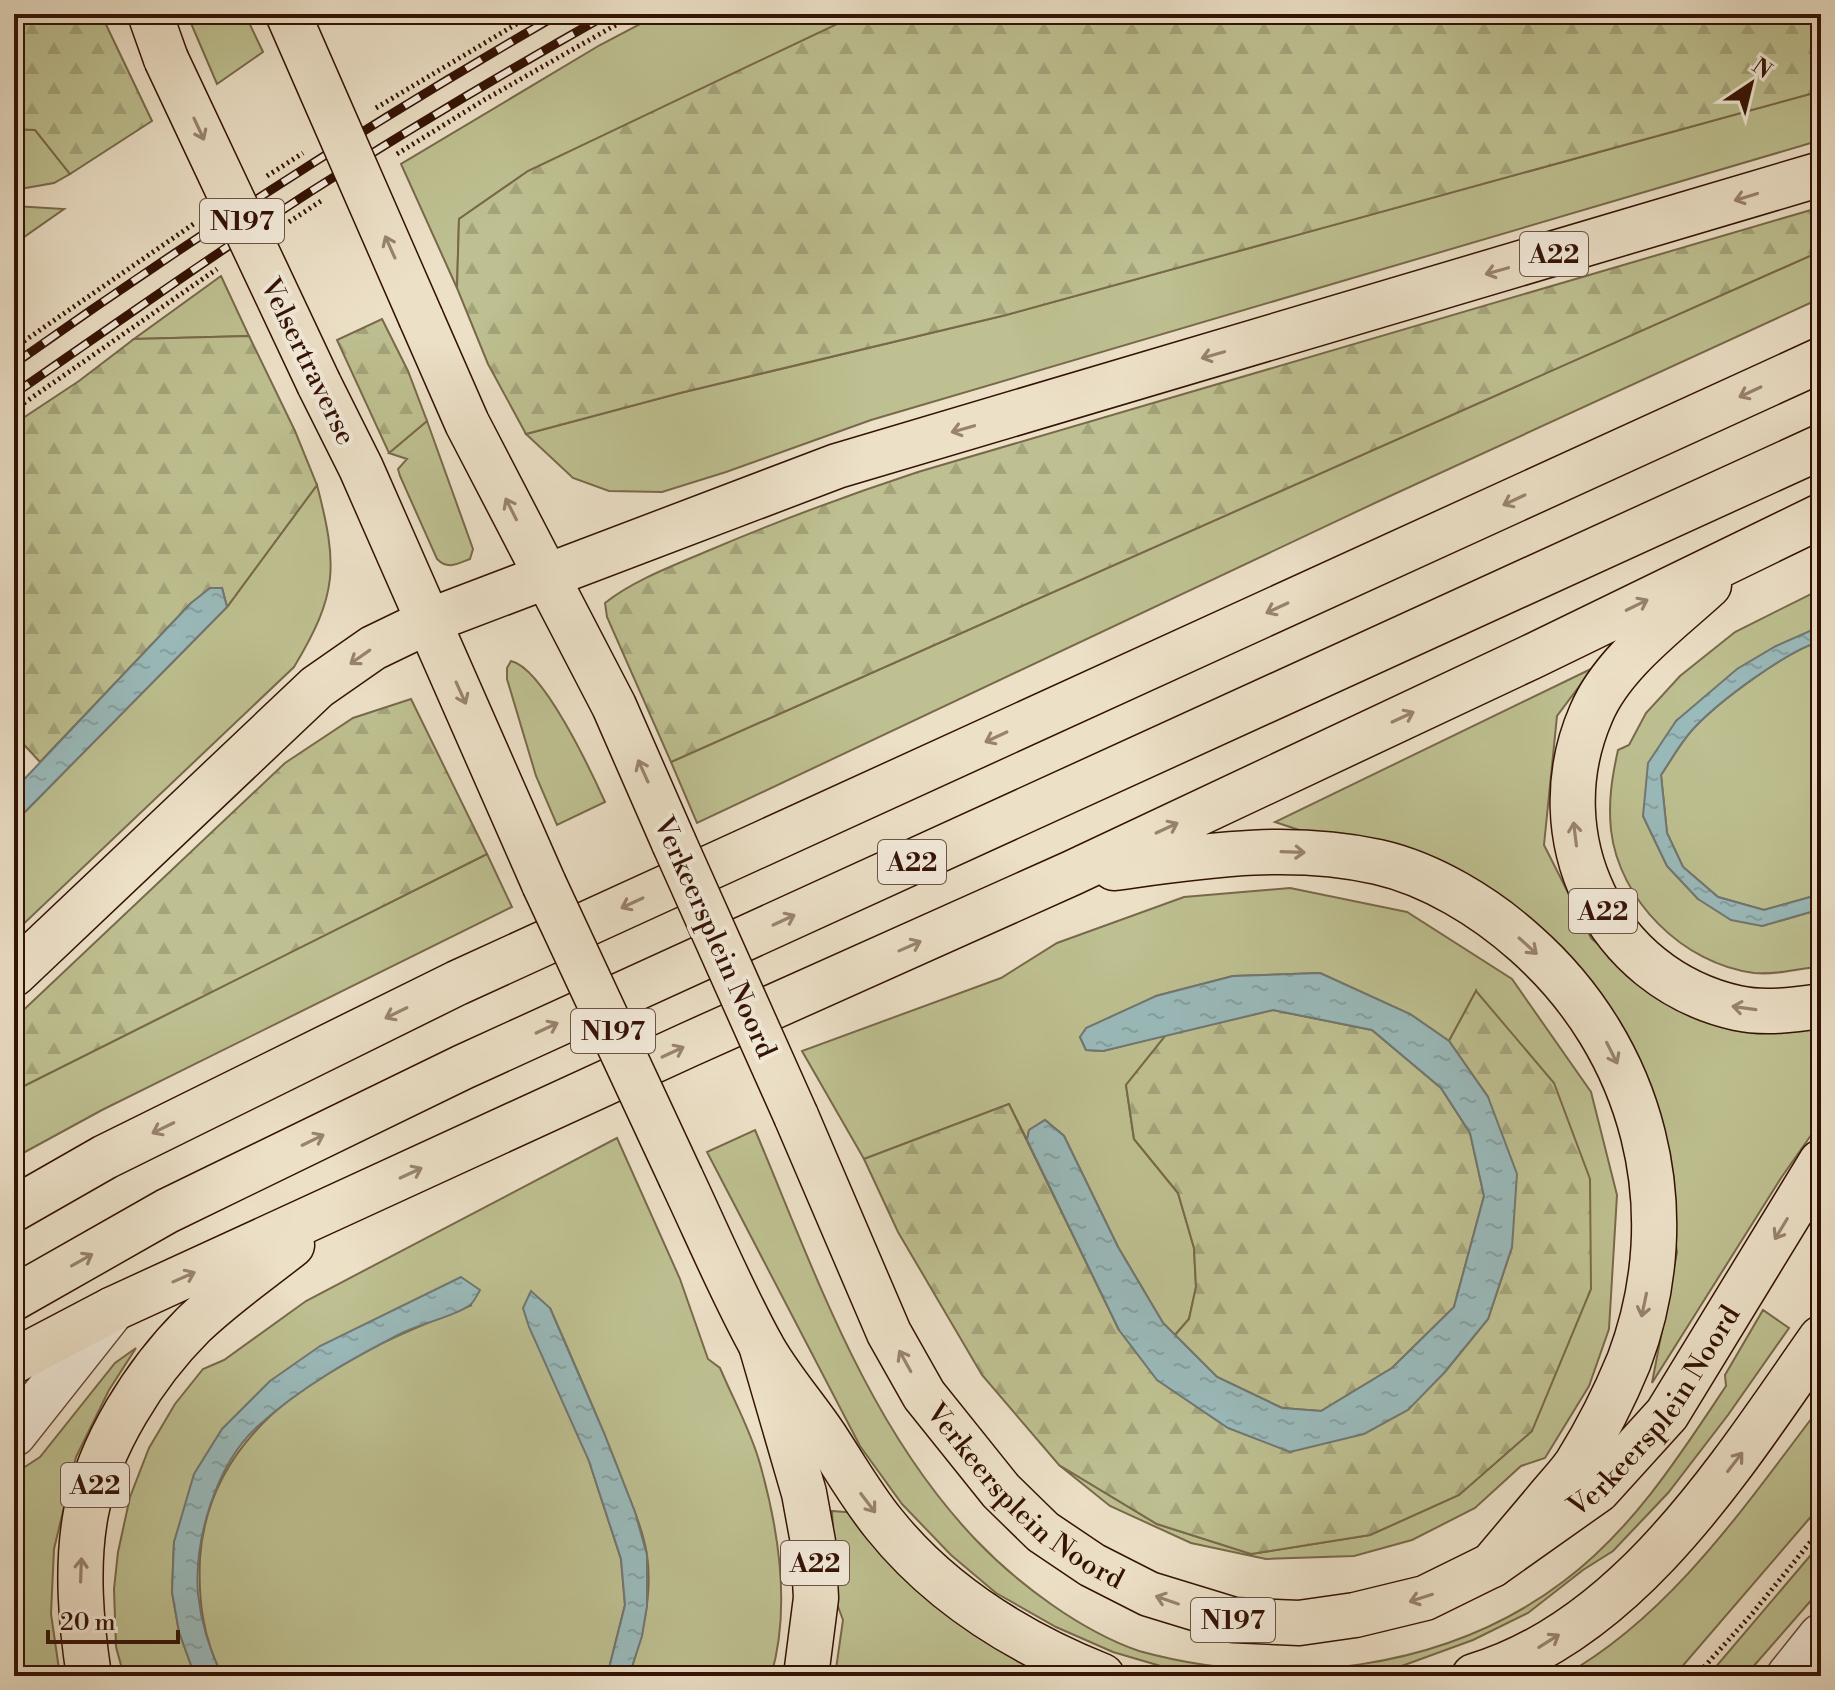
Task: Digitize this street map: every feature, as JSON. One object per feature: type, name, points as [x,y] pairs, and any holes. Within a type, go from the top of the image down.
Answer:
[{"type":"main road","name":"Velsertraverse","points":[[150,14],[166,59],[361,468],[429,621]]},
{"type":"main road","name":"N197","points":[[288,14],[467,423],[547,578]]},
{"type":"main road","name":"A22","points":[[14,974],[317,687],[373,648],[429,621],[837,466],[1821,174]]},
{"type":"main road","points":[[14,1209],[105,1157],[457,983],[1821,360]]},
{"type":"main road","name":"A22","points":[[14,1298],[167,1211],[463,1067],[1821,447]]},
{"type":"main road","name":"A22","points":[[14,1361],[113,1309],[1072,873],[1821,516]]},
{"type":"main road","name":"A22","points":[[1740,556],[1616,672],[1591,711],[1581,741],[1572,788],[1574,840],[1589,889],[1614,929],[1650,967],[1693,992],[1738,1008],[1789,1011],[1821,1006]]},
{"type":"main road","name":"Verkeersplein Noord","points":[[547,578],[614,706],[889,1333],[924,1395],[1001,1491],[1043,1532],[1092,1565],[1149,1594],[1234,1620],[1299,1623],[1355,1615],[1425,1598],[1492,1565],[1598,1490],[1667,1414],[1821,1162]]},
{"type":"main road","name":"N197","points":[[429,621],[544,884],[761,1345],[850,1478],[886,1526],[909,1550],[984,1615],[1026,1642],[1102,1676]]},
{"type":"main road","name":"A22","points":[[1072,873],[1263,850],[1328,853],[1381,863],[1443,887],[1478,906],[1509,929],[1570,987],[1609,1044],[1639,1113],[1654,1194],[1649,1285],[1640,1324],[1615,1392],[1576,1464],[1492,1565]]},
{"type":"main road","name":"A22","points":[[89,1676],[82,1625],[80,1572],[87,1512],[106,1449],[158,1362],[195,1323],[341,1206]]},
{"type":"main road","points":[[1476,1676],[1532,1651],[1562,1633],[1638,1573],[1742,1453],[1821,1338]]},
{"type":"main road","name":"A22","points":[[761,1345],[804,1493],[813,1542],[816,1598],[806,1676]]},
{"type":"street","points":[[14,1434],[113,1309]]},
{"type":"street","points":[[1789,1676],[1821,1636]]},
{"type":"path","points":[[1696,1676],[1821,1529]]},
{"type":"green space","points":[[14,14],[101,14],[152,121],[70,174],[35,130],[14,129]]},
{"type":"green space","points":[[187,14],[245,14],[263,52],[217,84]]},
{"type":"green space","points":[[659,14],[862,14],[528,171],[459,219],[457,288],[401,164],[600,45]]},
{"type":"green space","points":[[858,14],[1821,14],[1821,91],[1006,315],[680,393],[526,434],[488,364],[457,288],[459,219],[528,171]]},
{"type":"green space","points":[[1821,91],[1821,140],[871,420],[662,492],[609,491],[573,478],[526,434],[680,393],[1006,315]]},
{"type":"green space","points":[[14,129],[35,130],[70,174],[54,183],[14,190]]},
{"type":"green space","points":[[14,206],[64,209],[14,244]]},
{"type":"green space","points":[[1821,207],[1821,251],[671,762],[607,617],[605,603],[655,574],[787,519],[918,472]]},
{"type":"green space","points":[[1821,251],[1821,298],[1377,502],[697,823],[671,762]]},
{"type":"green space","points":[[221,276],[249,336],[134,339]]},
{"type":"green space","points":[[382,319],[408,371],[427,421],[389,453],[337,340]]},
{"type":"green space","points":[[249,336],[295,431],[317,485],[227,607],[222,588],[191,603],[40,762],[14,734],[14,424],[79,381],[134,339]]},
{"type":"green space","points":[[427,421],[473,549],[470,559],[453,565],[437,559],[400,476],[398,469],[407,459],[389,453]]},
{"type":"green space","points":[[317,485],[328,537],[330,579],[319,619],[294,667],[14,933],[14,823],[227,607]]},
{"type":"green space","points":[[1821,589],[1821,626],[1676,721],[1643,816],[1667,866],[1698,899],[1762,926],[1821,909],[1821,966],[1754,973],[1703,957],[1680,942],[1641,904],[1627,881],[1611,830],[1610,800],[1614,770],[1618,750],[1629,745],[1646,713],[1680,676],[1735,632]]},
{"type":"green space","points":[[1821,641],[1821,894],[1764,910],[1718,897],[1683,867],[1667,833],[1661,775],[1689,734],[1719,705],[1772,666]]},
{"type":"green space","points":[[511,661],[524,668],[537,682],[565,722],[605,802],[557,825],[536,776],[507,679]]},
{"type":"green space","points":[[1593,668],[1557,716],[1544,845],[1591,938],[1646,985],[1821,1024],[1821,1121],[1781,1178],[1652,1383],[1677,1252],[1661,1144],[1599,1010],[1381,857],[1275,822]]},
{"type":"green space","points":[[411,699],[487,854],[14,1091],[14,1019],[285,763],[353,718]]},
{"type":"green space","points":[[487,854],[512,907],[102,1110],[14,1158],[14,1091]]},
{"type":"green space","points":[[1290,888],[1407,912],[1512,979],[1591,1092],[1617,1195],[1609,1329],[1589,1386],[1545,1458],[1521,1466],[1475,1508],[1412,1540],[1354,1556],[1266,1559],[1191,1543],[1110,1506],[1059,1465],[1157,1524],[1251,1554],[1370,1535],[1459,1495],[1532,1431],[1476,991],[1449,1041],[1410,1014],[1320,973],[1233,976],[1156,996],[1080,1037],[1086,1050],[1103,1051],[1166,1035],[1126,1085],[1134,1139],[1178,1193],[1194,1248],[1196,1287],[1189,1319],[1175,1335],[1163,1323],[1118,1247],[1064,1136],[1045,1120],[1029,1130],[1027,1140],[1009,1104],[864,1159],[802,1051],[1001,978],[1057,943],[1184,897]]},
{"type":"green space","points":[[1476,991],[1554,1083],[1590,1179],[1591,1289],[1532,1431],[1459,1495],[1370,1535],[1251,1554],[1157,1524],[1059,1465],[982,1375],[898,1232],[864,1159],[1009,1104],[1119,1330],[1290,1452],[1444,1373],[1488,1319],[1512,1247],[1488,1097],[1449,1041]]},
{"type":"green space","points":[[1273,1010],[1372,1030],[1441,1088],[1470,1133],[1484,1196],[1454,1307],[1392,1368],[1321,1411],[1282,1408],[1217,1377],[1175,1335],[1189,1319],[1196,1287],[1194,1248],[1178,1193],[1134,1139],[1126,1085],[1166,1035]]},
{"type":"green space","points":[[755,1130],[847,1346],[904,1448],[938,1495],[993,1557],[1073,1619],[1139,1651],[1193,1663],[1248,1669],[1304,1670],[1360,1664],[1415,1653],[1468,1635],[1518,1611],[1589,1561],[1633,1516],[1726,1386],[1725,1375],[1763,1310],[1789,1328],[1668,1493],[1613,1551],[1528,1613],[1473,1640],[1399,1667],[1358,1676],[1211,1676],[1181,1672],[1113,1652],[1056,1627],[996,1593],[951,1555],[902,1504],[860,1446],[707,1152]]},
{"type":"green space","points":[[617,1138],[680,1279],[708,1359],[720,1368],[760,1464],[773,1516],[780,1570],[780,1624],[771,1676],[629,1676],[642,1631],[649,1586],[645,1545],[614,1457],[550,1308],[589,1461],[621,1559],[625,1605],[607,1676],[222,1676],[203,1618],[200,1558],[210,1508],[230,1464],[259,1427],[296,1395],[337,1367],[381,1344],[472,1305],[270,1381],[174,1542],[172,1592],[179,1632],[195,1676],[124,1676],[116,1647],[114,1589],[130,1497],[149,1448],[175,1404],[203,1369],[224,1360],[306,1301]]},
{"type":"green space","points":[[136,1348],[109,1390],[76,1457],[54,1549],[51,1614],[60,1676],[14,1676],[14,1474],[40,1457],[115,1363]]},
{"type":"green space","points":[[1821,1406],[1821,1505],[1674,1676],[1563,1676],[1602,1651],[1673,1590],[1735,1518]]},
{"type":"green space","points":[[832,1511],[858,1513],[966,1624],[1048,1676],[835,1676],[843,1620],[837,1604]]},
{"type":"green space","points":[[1821,1543],[1821,1589],[1745,1676],[1708,1676]]},
{"type":"water","points":[[210,588],[222,588],[227,607],[14,823],[14,790],[191,603]]},
{"type":"water","points":[[1821,626],[1821,641],[1772,666],[1704,718],[1684,740],[1661,775],[1667,833],[1683,867],[1718,897],[1764,910],[1821,894],[1821,909],[1762,926],[1731,920],[1698,899],[1667,866],[1643,816],[1648,763],[1676,721],[1737,669],[1776,646]]},
{"type":"water","points":[[1320,973],[1410,1014],[1449,1041],[1488,1097],[1517,1174],[1512,1247],[1488,1319],[1444,1373],[1408,1410],[1364,1434],[1290,1452],[1228,1428],[1157,1380],[1119,1330],[1027,1140],[1029,1130],[1045,1120],[1064,1136],[1118,1247],[1163,1323],[1217,1377],[1282,1408],[1321,1411],[1392,1368],[1454,1307],[1484,1196],[1470,1133],[1441,1088],[1372,1030],[1273,1010],[1103,1051],[1086,1050],[1080,1037],[1086,1028],[1156,996],[1233,976]]},
{"type":"water","points":[[461,1277],[480,1290],[470,1305],[402,1333],[309,1386],[258,1426],[230,1461],[204,1527],[198,1573],[204,1626],[222,1676],[195,1676],[179,1632],[172,1592],[174,1542],[194,1474],[222,1429],[270,1381],[320,1346]]},
{"type":"water","points":[[531,1291],[550,1308],[604,1433],[635,1512],[647,1555],[647,1606],[642,1636],[629,1676],[607,1676],[625,1605],[621,1559],[589,1461],[529,1327],[523,1308]]},
{"type":"railway","points":[[14,364],[282,183],[559,14]]},
{"type":"railway","points":[[14,394],[310,192],[608,14]]}]
